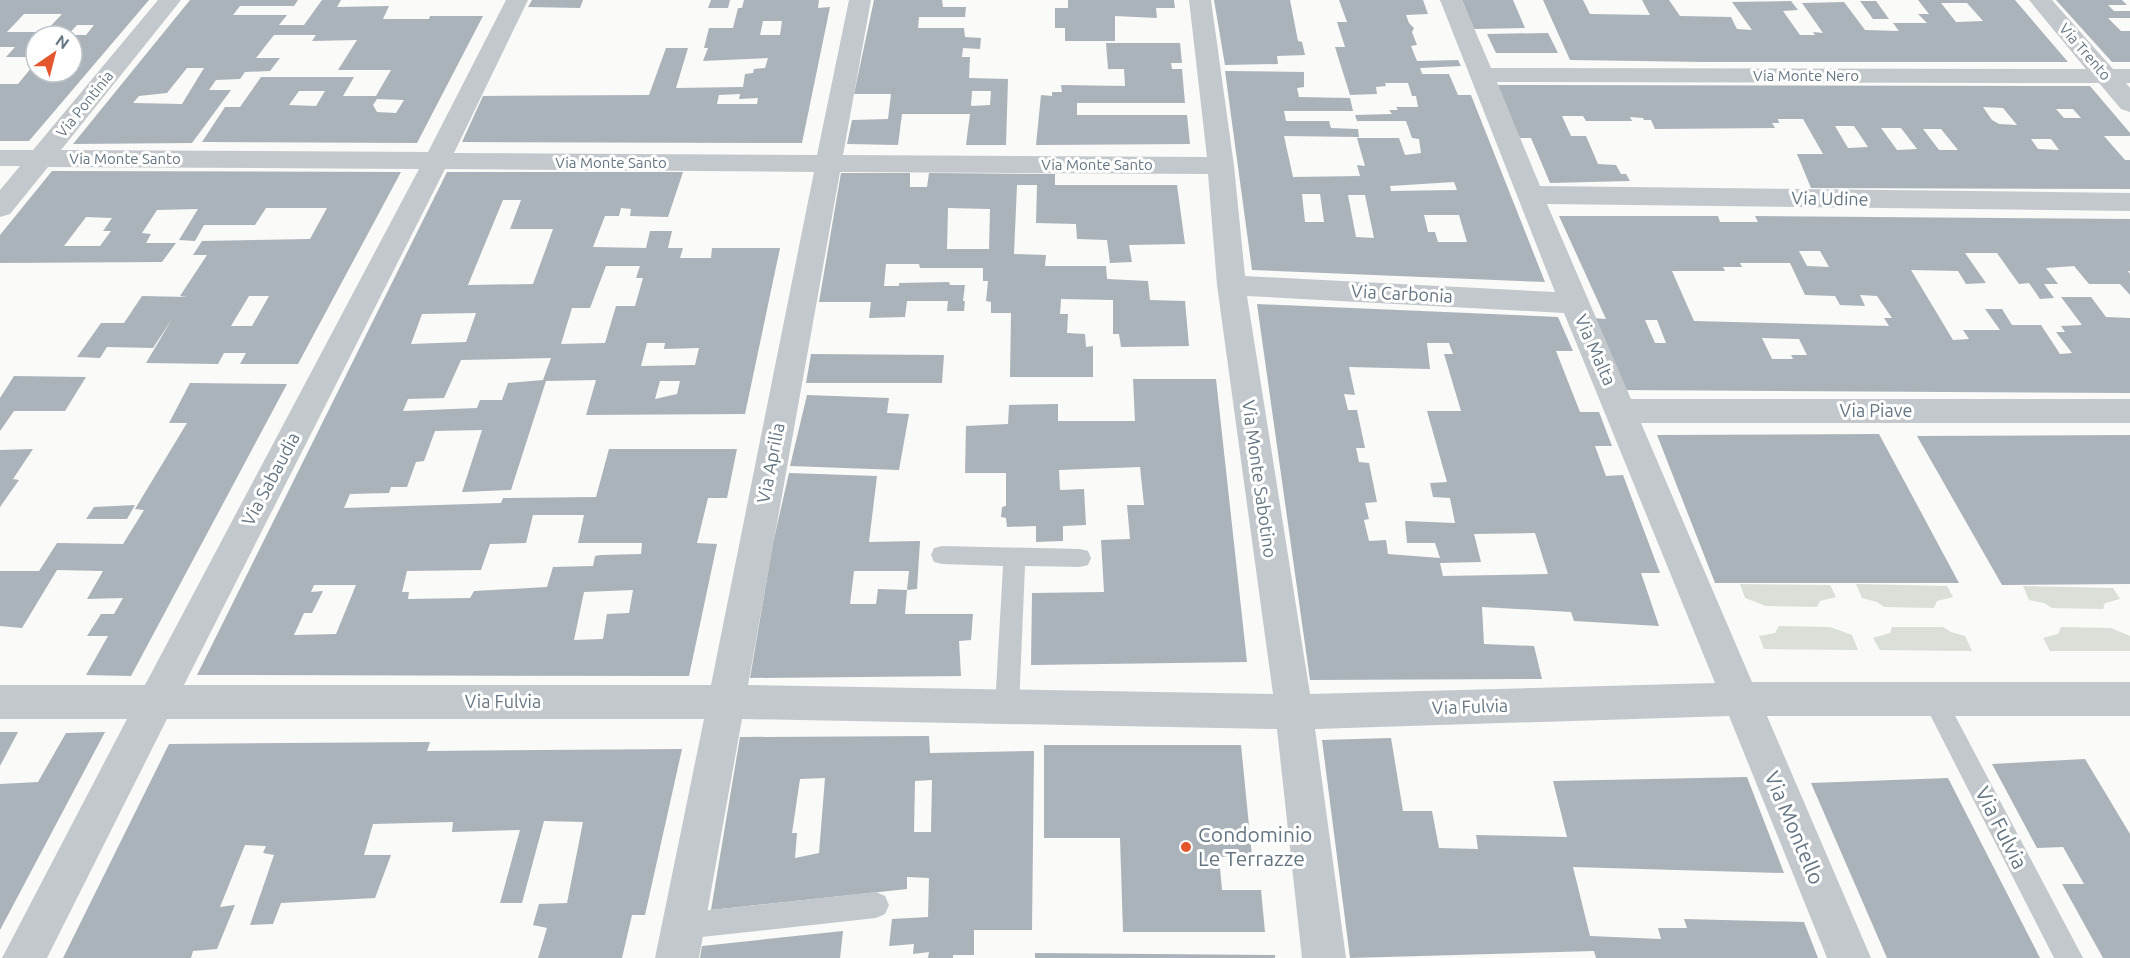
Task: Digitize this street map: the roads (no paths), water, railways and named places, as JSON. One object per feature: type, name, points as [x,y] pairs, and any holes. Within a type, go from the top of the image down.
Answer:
[{"type":"street","name":"Via Pontinia","points":[[0,208],[170,0]]},
{"type":"street","name":"Via Sabaudia","points":[[24,958],[154,702],[437,162],[517,0]]},
{"type":"street","name":"Via Aprilia","points":[[677,958],[724,702],[860,0]]},
{"type":"street","name":"Via Monte Sabotino","points":[[1200,0],[1221,166],[1231,285],[1293,712],[1324,958]]},
{"type":"street","name":"Via Malta","points":[[1451,0],[1739,699]]},
{"type":"street","name":"Via Trento","points":[[2040,0],[2130,104]]},
{"type":"street","name":"Via Monte Nero","points":[[1483,75],[2130,76]]},
{"type":"street","name":"Via Monte Santo","points":[[0,158],[1221,166]]},
{"type":"street","name":"Via Udine","points":[[1531,195],[2130,202]]},
{"type":"street","name":"Via Carbonia","points":[[1231,285],[1574,303]]},
{"type":"street","name":"Via Piave","points":[[1622,411],[2130,411]]},
{"type":"street","name":"Via Fulvia","points":[[0,702],[724,702],[1293,712],[1739,699],[2130,699]]},
{"type":"street","name":"Via Montello","points":[[1739,699],[1849,958]]},
{"type":"lane","points":[[942,555],[1080,558]]},
{"type":"lane","points":[[1007,707],[1014,556]]},
{"type":"lane","name":"Via Fulvia","points":[[1934,699],[2069,958]]},
{"type":"lane","points":[[683,926],[876,905]]},
{"type":"place","name":"Condominio Le Terrazze","points":[[1186,847]]}]
